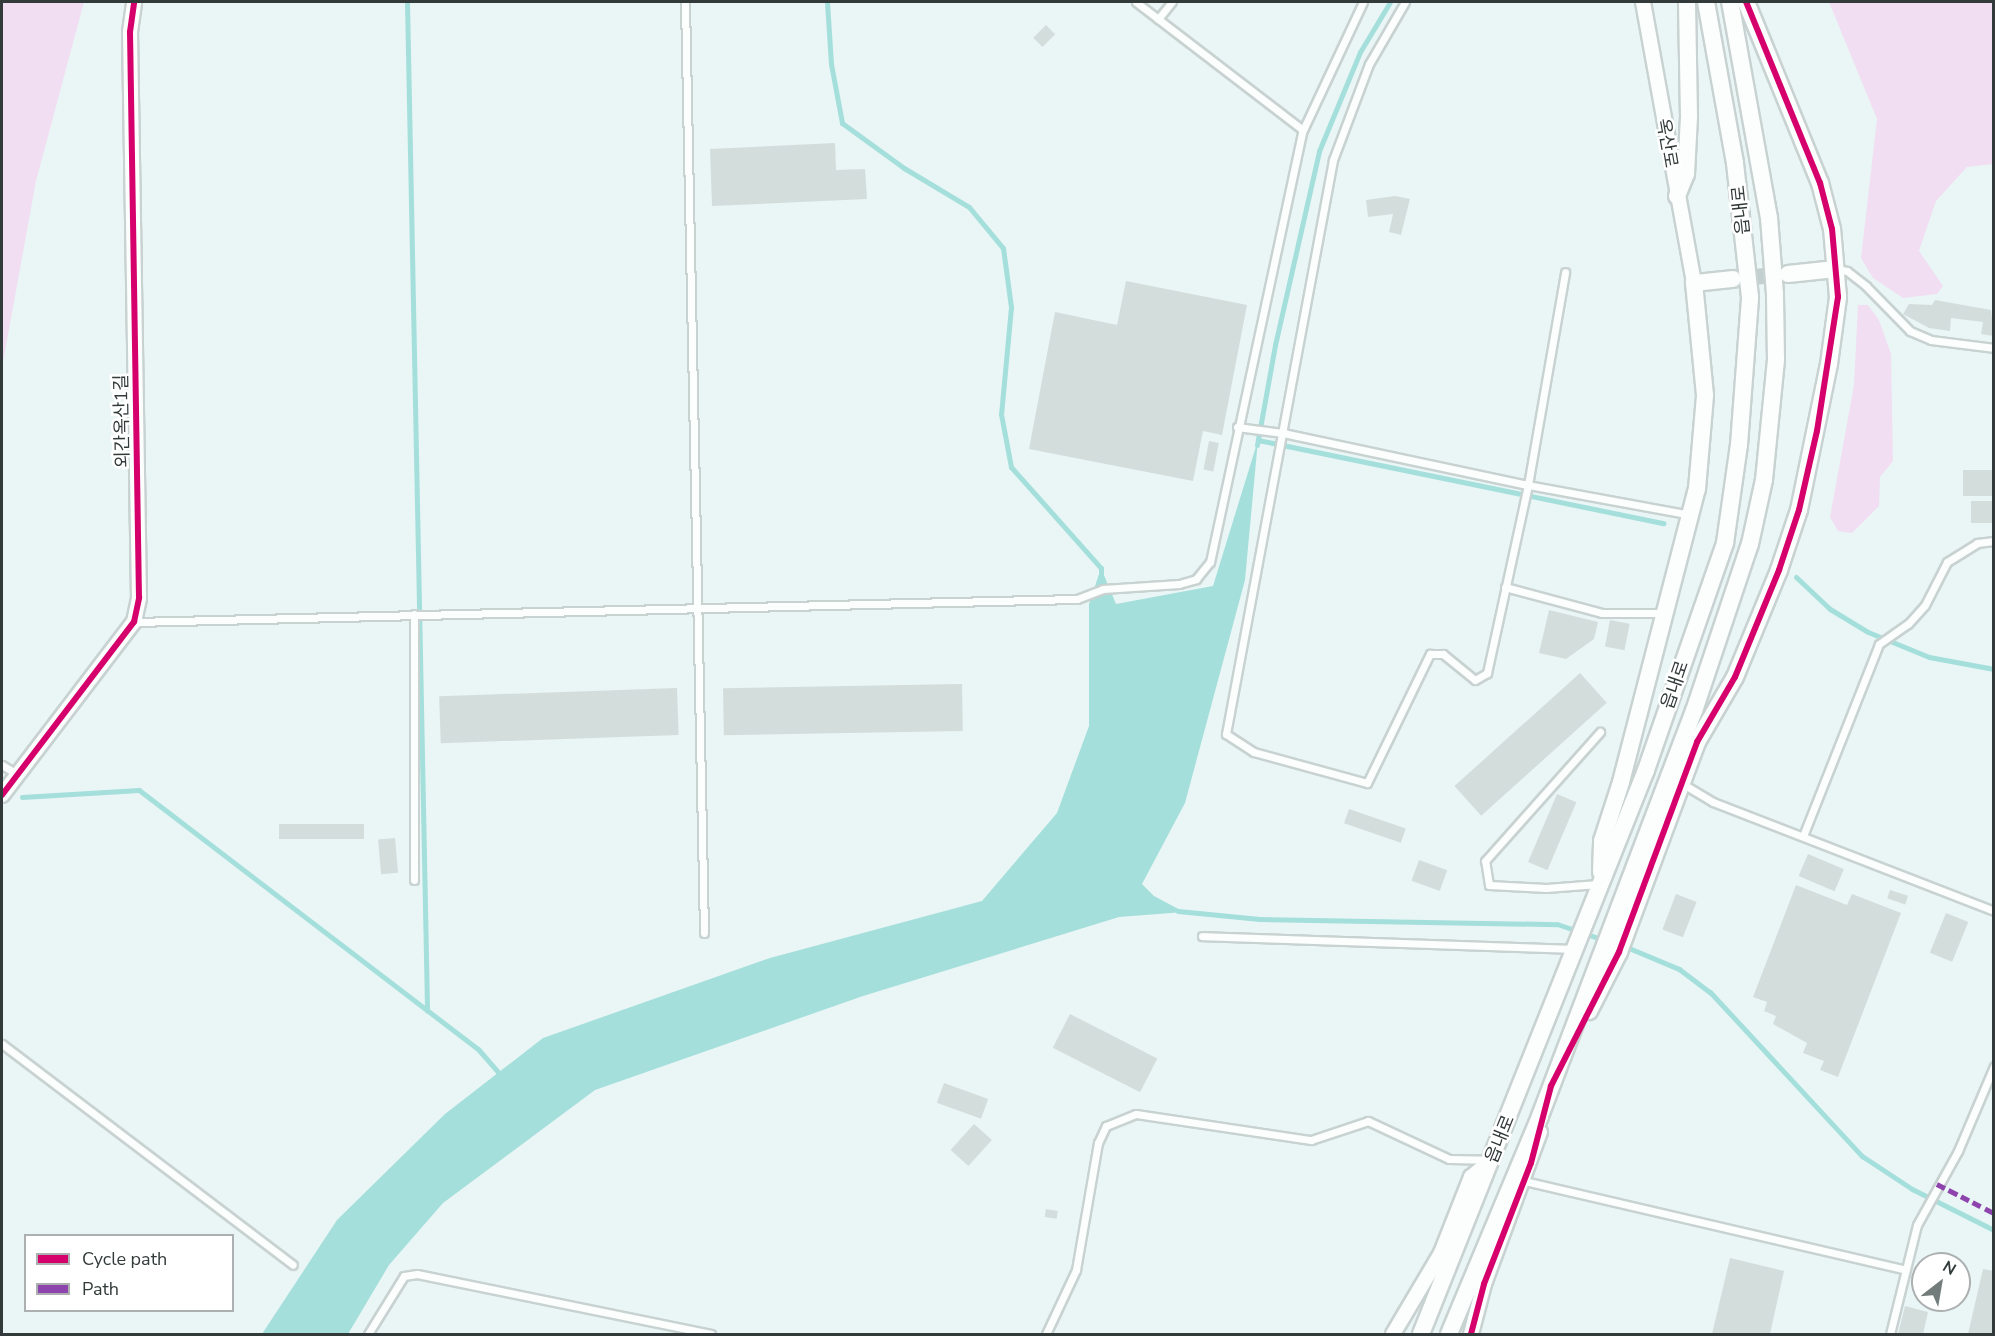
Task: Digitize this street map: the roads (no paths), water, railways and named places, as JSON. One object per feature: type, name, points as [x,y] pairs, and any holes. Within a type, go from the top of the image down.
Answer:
[{"type":"street","name":"외간옥산1길","points":[[2,795],[134,622],[140,598],[130,32],[134,2]]},
{"type":"street","name":"옥산로","points":[[1643,2],[1694,283]]},
{"type":"street","points":[[1677,196],[1686,174],[1689,117],[1687,2]]},
{"type":"street","name":"읍내로","points":[[1421,1335],[1646,770],[1725,543],[1739,445],[1750,297],[1735,163],[1706,2]]},
{"type":"street","name":"읍내로","points":[[1449,1335],[1551,1086],[1718,644],[1750,544],[1764,480],[1776,360],[1775,294],[1769,218],[1730,2]]},
{"type":"street","points":[[1471,1335],[1484,1284],[1531,1162],[1551,1086],[1619,952],[1697,742],[1735,677],[1779,570],[1799,510],[1829,364],[1838,297],[1833,229],[1820,183],[1746,2]]},
{"type":"street","points":[[1788,274],[1836,269]]},
{"type":"street","points":[[1601,884],[1602,840],[1691,515],[1702,446],[1705,395],[1694,283],[1732,279]]},
{"type":"street","points":[[1393,1335],[1441,1253],[1471,1177],[1491,1160]]},
{"type":"lane","points":[[685,2],[704,933]]},
{"type":"lane","points":[[1137,2],[1303,130]]},
{"type":"lane","points":[[1158,19],[1172,2]]},
{"type":"lane","points":[[134,622],[1077,599],[1103,589],[1179,585],[1197,579],[1210,562],[1237,427],[1303,130],[1363,2]]},
{"type":"lane","points":[[1405,2],[1369,64],[1333,160],[1226,734],[1254,752],[1367,783],[1430,654],[1443,654],[1476,680],[1487,673],[1528,485],[1565,272]]},
{"type":"lane","points":[[1836,269],[1847,272],[1866,286],[1910,331],[1931,340],[1994,348]]},
{"type":"lane","points":[[1237,427],[1283,433],[1528,485],[1691,515]]},
{"type":"lane","points":[[1803,836],[1879,644],[1926,605],[1947,562],[1977,543],[1994,541]]},
{"type":"lane","points":[[1505,587],[1602,613],[1666,613]]},
{"type":"lane","points":[[414,614],[414,880]]},
{"type":"lane","points":[[1600,732],[1485,861],[1489,885],[1546,888],[1601,884]]},
{"type":"lane","points":[[2,765],[17,774]]},
{"type":"lane","points":[[1681,783],[1713,802],[1994,912]]},
{"type":"lane","points":[[1202,936],[1576,946]]},
{"type":"lane","points":[[2,1044],[293,1265]]},
{"type":"lane","points":[[1890,1335],[1903,1269],[1923,1213],[1937,1184],[1958,1151],[1994,1066]]},
{"type":"lane","points":[[1046,1335],[1077,1270],[1098,1143],[1106,1126],[1136,1114],[1169,1116],[1219,1128],[1311,1140],[1368,1121],[1449,1159],[1491,1160]]},
{"type":"lane","points":[[1524,1181],[1903,1269]]},
{"type":"lane","points":[[368,1335],[404,1276],[417,1274],[711,1335]]},
{"type":"water","points":[[1258,440],[1245,580],[1185,803],[1142,884],[1154,896],[1184,912],[1119,917],[863,996],[595,1090],[443,1203],[389,1265],[348,1334],[262,1334],[337,1220],[445,1114],[543,1038],[770,958],[982,901],[1057,813],[1089,726],[1089,604],[1101,568],[1116,604],[1213,586]]},
{"type":"waterway","points":[[407,2],[427,1011]]},
{"type":"waterway","points":[[827,2],[831,64],[842,123],[904,168],[969,207],[1003,248],[1011,307],[1001,414],[1011,467],[1101,568],[1101,575]]},
{"type":"waterway","points":[[1257,445],[1275,345],[1319,151],[1360,52],[1390,2]]},
{"type":"waterway","points":[[1258,440],[1664,523]]},
{"type":"waterway","points":[[1796,577],[1830,609],[1868,632],[1929,657],[1994,669]]},
{"type":"waterway","points":[[22,797],[139,790],[478,1049],[502,1077]]},
{"type":"waterway","points":[[1178,911],[1260,919],[1557,924],[1604,940]]},
{"type":"waterway","points":[[1624,946],[1679,969],[1710,992],[1862,1156],[1912,1189],[1994,1230]]},
{"type":"tunnel","points":[[1733,279],[1785,274]]}]
